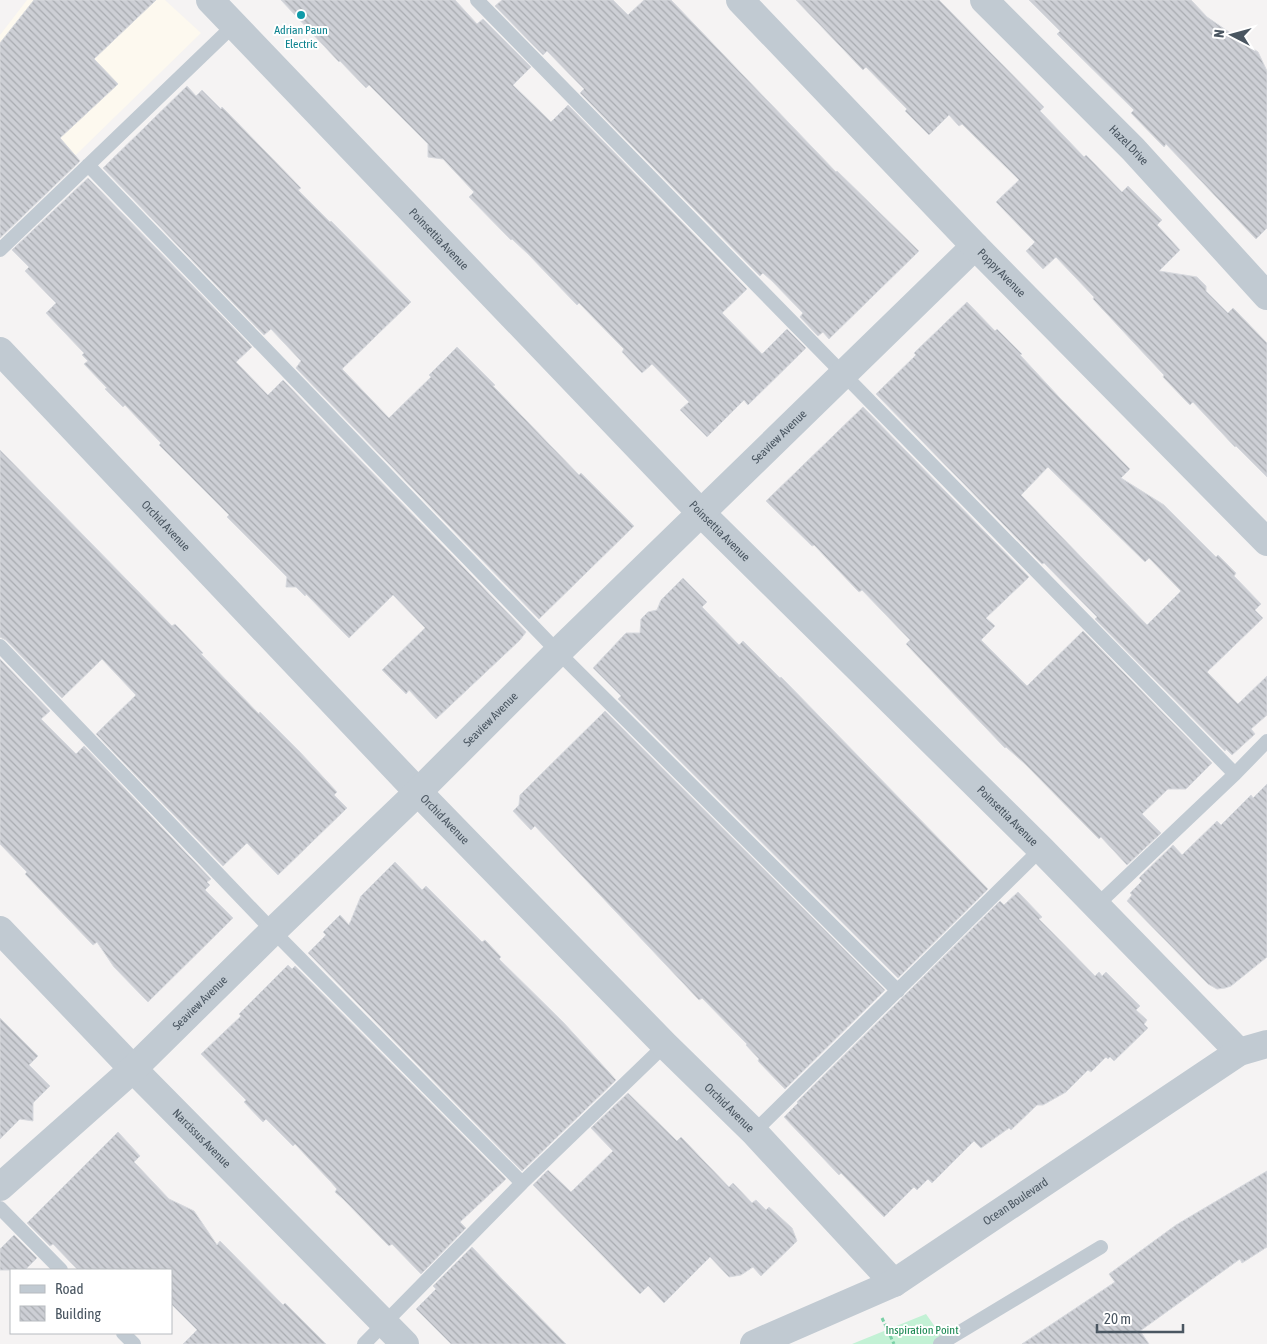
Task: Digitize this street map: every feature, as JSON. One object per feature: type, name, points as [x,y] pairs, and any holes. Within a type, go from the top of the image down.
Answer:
[{"type":"street","name":"Poinsettia Avenue","points":[[210,0],[701,513],[1041,849],[1239,1052]]},
{"type":"street","name":"Poppy Avenue","points":[[740,0],[975,246],[1267,542]]},
{"type":"street","name":"Hazel Drive","points":[[984,0],[1132,149],[1267,296]]},
{"type":"street","name":"Seaview Avenue","points":[[0,1187],[134,1069],[975,246]]},
{"type":"street","name":"Orchid Avenue","points":[[0,351],[418,792],[665,1045],[754,1132],[894,1283]]},
{"type":"street","name":"Narcissus Avenue","points":[[0,930],[405,1344]]},
{"type":"street","name":"Ocean Boulevard","points":[[754,1344],[782,1338],[894,1283],[1239,1052],[1267,1044]]},
{"type":"lane","points":[[478,0],[1235,774]]},
{"type":"lane","points":[[0,250],[234,25]]},
{"type":"lane","points":[[88,165],[558,652],[898,991]]},
{"type":"lane","points":[[0,646],[273,931],[522,1183]]},
{"type":"lane","points":[[1096,906],[1235,774],[1267,741]]},
{"type":"lane","points":[[754,1132],[1041,849]]},
{"type":"lane","points":[[364,1344],[522,1183],[665,1045]]},
{"type":"lane","points":[[0,1208],[60,1269]]},
{"type":"lane","points":[[940,1344],[1101,1247]]},
{"type":"lane","points":[[124,1334],[134,1344]]},
{"type":"shaded area","points":[[27,0],[165,0],[201,33],[0,229],[0,35]]},
{"type":"green space","name":"Inspiration Point","points":[[926,1314],[947,1344],[852,1344]]},
{"type":"building","points":[[34,0],[156,0],[94,59],[118,84],[60,138],[80,161],[0,238],[0,43]]},
{"type":"building","points":[[281,0],[455,0],[477,24],[483,19],[531,67],[513,85],[551,122],[568,105],[747,289],[722,313],[762,354],[787,329],[806,348],[748,405],[744,400],[707,437],[680,410],[689,402],[652,364],[642,373],[622,352],[624,349],[579,303],[577,305],[469,197],[474,192],[443,159],[428,157],[428,144],[369,85],[366,88],[339,62]]},
{"type":"building","points":[[502,0],[613,0],[628,15],[644,0],[671,0],[836,172],[919,251],[829,339],[823,332],[818,336],[800,317],[803,313],[772,281],[763,273],[760,276],[580,93],[584,89],[547,51],[543,55],[495,6]]},
{"type":"building","points":[[796,0],[939,0],[1044,107],[1040,111],[1084,157],[1086,155],[1122,192],[1128,186],[1162,220],[1157,225],[1180,250],[1159,271],[1197,277],[1206,286],[1206,291],[1228,313],[1233,308],[1267,343],[1267,477],[1235,447],[1193,402],[1190,405],[1163,377],[1164,375],[1056,257],[1043,269],[1026,251],[1035,242],[996,202],[1019,180],[962,124],[959,126],[949,115],[929,135],[905,111],[907,109],[866,67],[863,70]]},
{"type":"building","points":[[1029,0],[1191,0],[1207,17],[1258,52],[1267,71],[1267,228],[1256,239],[1166,144],[1164,147],[1131,113],[1134,110],[1057,34],[1060,31]]},
{"type":"building","points":[[187,86],[196,96],[202,90],[221,109],[222,107],[301,188],[298,190],[411,302],[342,369],[389,418],[431,377],[429,375],[457,347],[579,475],[581,473],[634,526],[539,619],[296,368],[301,361],[271,329],[264,335],[103,168]]},
{"type":"building","points":[[88,178],[252,347],[236,362],[268,395],[283,380],[526,632],[520,640],[436,719],[409,690],[406,694],[382,670],[425,628],[393,595],[349,638],[306,594],[305,596],[296,587],[286,587],[287,577],[227,517],[229,515],[159,445],[161,443],[125,405],[123,407],[105,389],[107,388],[84,364],[88,361],[82,355],[84,353],[46,313],[56,303],[25,271],[29,267],[12,250]]},
{"type":"building","points":[[967,302],[995,331],[997,329],[1022,354],[1020,355],[1059,397],[1130,469],[1121,478],[1164,505],[1216,557],[1218,555],[1236,573],[1234,576],[1261,604],[1255,610],[1263,618],[1207,672],[1238,704],[1267,676],[1267,715],[1251,729],[1255,734],[1232,755],[1226,749],[1225,751],[1095,619],[1097,617],[1044,563],[1042,564],[876,394],[916,355],[914,353]],"holes":[[[1048,467],[1145,562],[1149,558],[1181,591],[1147,625],[1021,495]]]},
{"type":"building","points":[[863,407],[1029,577],[986,618],[995,626],[981,640],[1027,686],[1083,631],[1212,763],[1186,789],[1168,789],[1142,814],[1161,833],[1127,865],[1101,837],[1099,839],[1025,764],[1005,748],[906,644],[910,640],[862,590],[859,592],[814,545],[812,546],[766,501]]},
{"type":"building","points":[[0,450],[172,626],[175,624],[203,653],[201,654],[259,714],[260,712],[299,751],[337,792],[334,795],[347,808],[278,875],[247,843],[223,866],[96,734],[136,695],[102,659],[62,698],[6,640],[0,637]]},
{"type":"building","points":[[683,578],[707,602],[702,607],[739,645],[743,641],[781,677],[988,889],[898,978],[618,699],[621,696],[593,668],[626,633],[640,633],[641,619],[648,612],[657,610],[661,600]]},
{"type":"building","points":[[0,659],[50,711],[41,719],[76,754],[84,746],[211,879],[207,882],[210,885],[205,890],[233,918],[148,1002],[114,967],[97,942],[93,945],[25,874],[27,872],[0,844]]},
{"type":"building","points":[[605,711],[885,990],[785,1089],[758,1061],[759,1059],[747,1044],[702,998],[699,1000],[535,826],[531,830],[513,811],[519,805],[520,795]]},
{"type":"building","points":[[1267,784],[1267,957],[1231,986],[1217,989],[1208,984],[1127,901],[1132,895],[1130,893],[1142,881],[1139,878],[1173,845],[1182,855],[1217,821],[1221,825],[1251,795],[1253,798]]},
{"type":"building","points":[[395,862],[422,890],[426,886],[482,942],[485,940],[501,957],[499,959],[563,1022],[616,1080],[522,1171],[308,953],[326,935],[323,932],[340,915],[349,925],[361,896]]},
{"type":"building","points":[[1018,892],[1042,917],[1039,919],[1095,976],[1099,972],[1102,976],[1106,972],[1140,1006],[1136,1010],[1147,1020],[1144,1024],[1148,1028],[1114,1061],[1110,1057],[1108,1059],[1106,1057],[1091,1072],[1088,1070],[1066,1092],[1043,1105],[1037,1105],[1011,1130],[1009,1128],[981,1148],[974,1141],[932,1183],[928,1179],[917,1190],[914,1187],[884,1217],[841,1173],[839,1175],[784,1117],[1000,901],[1004,905]]},
{"type":"building","points":[[288,965],[292,969],[295,966],[506,1179],[460,1222],[466,1228],[421,1274],[392,1244],[389,1246],[335,1192],[337,1189],[295,1144],[293,1146],[266,1119],[263,1122],[244,1102],[246,1100],[201,1054],[241,1016],[239,1014]]},
{"type":"building","points":[[0,1018],[38,1056],[29,1065],[50,1086],[33,1103],[33,1121],[20,1119],[0,1139]]},
{"type":"building","points":[[628,1093],[677,1141],[681,1137],[729,1187],[733,1183],[752,1203],[756,1200],[766,1210],[769,1207],[792,1228],[797,1241],[761,1276],[753,1267],[741,1275],[729,1277],[710,1257],[664,1303],[648,1286],[640,1294],[533,1185],[548,1170],[571,1192],[613,1151],[591,1128]]},
{"type":"building","points":[[118,1132],[140,1156],[134,1162],[169,1199],[194,1211],[217,1245],[220,1241],[283,1305],[285,1303],[326,1344],[183,1344],[197,1330],[172,1305],[172,1269],[77,1269],[53,1244],[50,1246],[27,1223]]},
{"type":"building","points":[[1267,1171],[1267,1247],[1242,1263],[1240,1259],[1140,1331],[1149,1344],[1022,1344],[1115,1282],[1109,1274],[1176,1225]]},
{"type":"building","points":[[14,1235],[37,1258],[26,1269],[0,1270],[0,1249]]},
{"type":"building","points":[[472,1247],[566,1344],[451,1344],[416,1309],[436,1289],[433,1286]]},
{"type":"place","name":"Adrian Paun Electric","points":[[301,15]]}]
